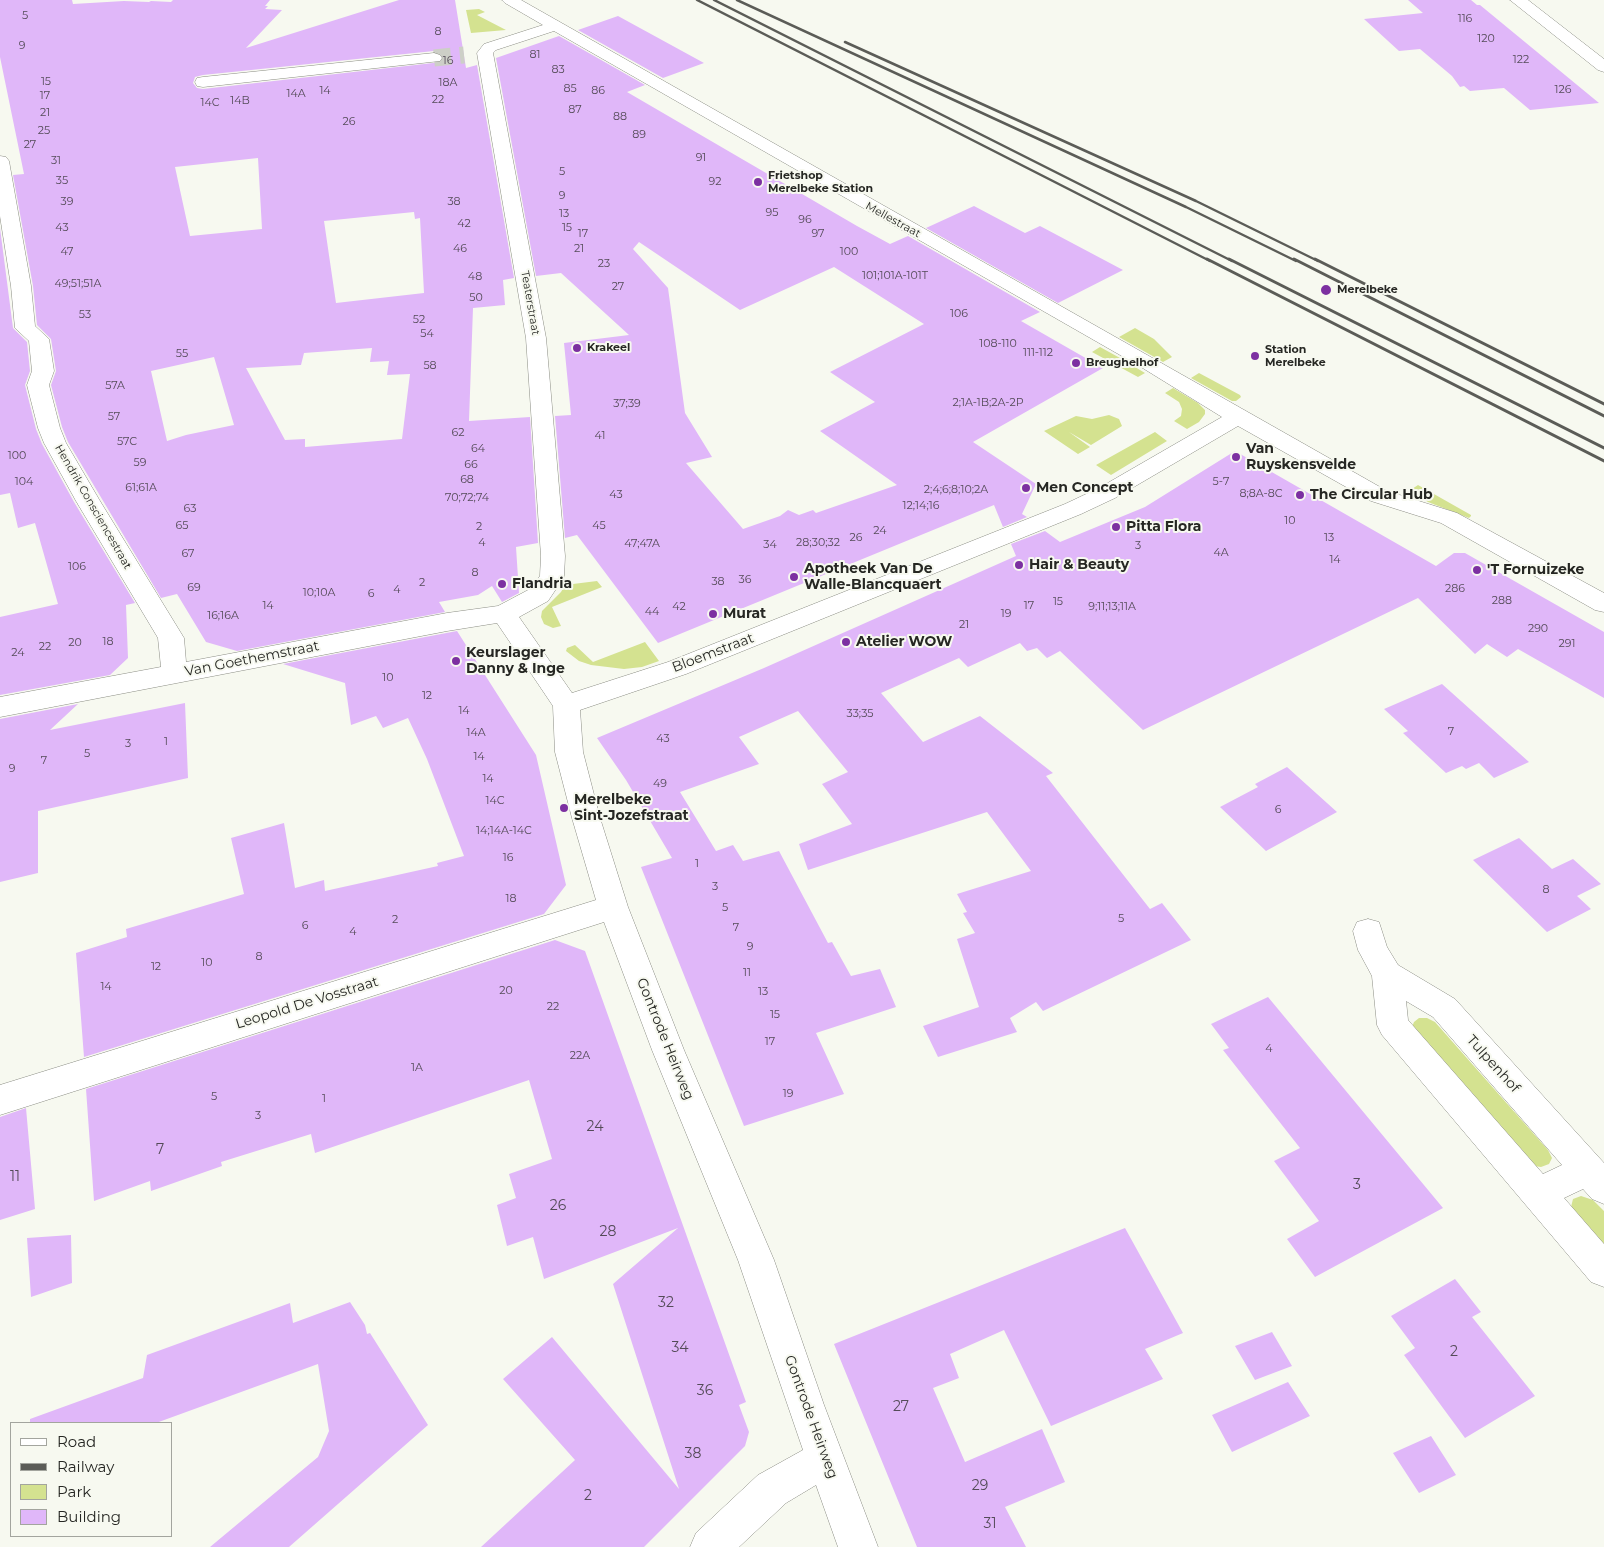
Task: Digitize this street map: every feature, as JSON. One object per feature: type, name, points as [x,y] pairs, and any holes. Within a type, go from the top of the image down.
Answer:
[{"type":"street","name":"Mellestraat","points":[[510,0],[1379,496],[1449,518],[1604,604]]},
{"type":"street","points":[[1518,0],[1604,67]]},
{"type":"street","name":"Teaterstraat","points":[[504,614],[539,595],[552,577],[553,556],[536,338],[477,54],[490,47],[555,26]]},
{"type":"street","points":[[203,82],[434,58]]},
{"type":"street","name":"Hendrik Consciencestraat","points":[[0,161],[22,286],[25,328],[39,339],[43,371],[38,385],[49,428],[55,443],[88,501],[171,638],[174,673]]},
{"type":"street","name":"Bloemstraat","points":[[566,705],[677,668],[1074,509],[1107,493],[1238,417]]},
{"type":"street","points":[[504,614],[566,705]]},
{"type":"street","name":"Van Goethemstraat","points":[[0,707],[447,622],[504,614]]},
{"type":"street","name":"Gontrode Heirweg","points":[[566,705],[569,752],[586,818],[613,907],[668,1050],[756,1260],[805,1405],[858,1547]]},
{"type":"street","name":"Leopold De Vosstraat","points":[[0,1100],[613,907]]},
{"type":"street","points":[[1368,931],[1373,950],[1386,974],[1393,1025],[1604,1270]]},
{"type":"street","name":"Tulpenhof","points":[[1386,974],[1444,1008],[1596,1179],[1538,1194]]},
{"type":"street","points":[[710,1547],[772,1488],[825,1458]]},
{"type":"green space","points":[[479,9],[485,12],[477,15],[506,30],[471,33],[466,10]]},
{"type":"green space","points":[[1135,328],[1154,339],[1172,357],[1163,362],[1119,337]]},
{"type":"green space","points":[[1100,347],[1145,373],[1138,377],[1092,352]]},
{"type":"green space","points":[[1199,373],[1241,397],[1236,401],[1232,401],[1191,378]]},
{"type":"green space","points":[[1173,388],[1198,403],[1205,410],[1205,414],[1199,422],[1187,429],[1174,421],[1181,416],[1182,409],[1179,402],[1165,393]]},
{"type":"green space","points":[[1109,415],[1119,419],[1122,426],[1091,445],[1069,432],[1090,447],[1078,454],[1044,431],[1076,416],[1092,419]]},
{"type":"green space","points":[[1155,432],[1167,441],[1111,475],[1096,465]]},
{"type":"green space","points":[[1418,485],[1471,516],[1469,518],[1428,502],[1409,491]]},
{"type":"green space","points":[[597,581],[602,587],[552,607],[561,626],[553,628],[544,624],[541,617],[542,611],[561,592],[565,585]]},
{"type":"green space","points":[[645,642],[659,661],[642,667],[624,669],[591,665],[579,661],[566,651],[567,648],[575,645],[593,662]]},
{"type":"green space","points":[[1419,1018],[1427,1018],[1435,1022],[1548,1150],[1552,1158],[1549,1164],[1541,1167],[1534,1166],[1412,1027]]},
{"type":"green space","points":[[1581,1196],[1593,1200],[1604,1211],[1604,1250],[1571,1207],[1573,1199]]},
{"type":"building","points":[[0,0],[72,0],[73,4],[124,1],[171,2],[173,0],[270,0],[265,9],[282,10],[246,48],[399,0],[455,0],[466,68],[477,65],[514,278],[503,280],[505,305],[473,308],[469,421],[530,417],[538,543],[516,547],[519,593],[502,602],[492,586],[478,595],[439,602],[445,612],[237,651],[206,642],[177,594],[161,598],[68,442],[62,427],[51,385],[56,371],[51,339],[37,325],[33,286],[13,175],[24,174],[0,57]],"holes":[[[434,51],[442,54],[444,57],[442,62],[203,89],[197,88],[193,83],[195,77]],[[258,158],[262,229],[190,236],[175,167]],[[414,212],[415,219],[420,218],[424,293],[336,303],[324,221]],[[372,348],[370,362],[389,361],[387,375],[410,374],[402,439],[305,447],[305,439],[285,440],[246,368],[301,365],[304,353]],[[214,357],[234,425],[167,441],[151,371]]]},
{"type":"building","points":[[1408,0],[1471,0],[1480,5],[1599,103],[1530,110],[1504,88],[1470,91],[1464,86],[1460,87],[1452,76],[1420,49],[1399,51],[1364,19],[1423,13]]},
{"type":"building","points":[[618,16],[704,63],[663,78],[578,30]]},
{"type":"building","points":[[559,36],[645,85],[627,92],[857,226],[890,244],[908,236],[1040,312],[1021,321],[1103,368],[973,442],[1036,484],[1022,514],[1027,517],[1003,527],[994,505],[658,643],[577,535],[565,538],[555,416],[571,415],[564,343],[629,335],[561,273],[536,276],[496,58]],"holes":[[[639,242],[740,310],[834,267],[924,324],[830,372],[875,402],[820,431],[897,485],[816,513],[813,510],[799,515],[788,510],[780,516],[743,529],[686,463],[712,457],[685,413],[668,288],[633,249]]]},
{"type":"building","points":[[974,206],[1025,233],[1040,226],[1123,270],[1058,303],[926,228]]},
{"type":"building","points":[[0,228],[13,328],[27,342],[30,371],[25,385],[36,429],[42,444],[74,502],[135,603],[126,605],[128,658],[110,675],[0,695],[0,617],[58,604],[35,523],[18,528],[10,493],[0,495]]},
{"type":"building","points":[[1235,451],[1436,566],[1454,553],[1465,553],[1604,632],[1604,698],[1518,649],[1507,657],[1487,644],[1475,654],[1418,598],[1143,730],[1060,651],[1047,658],[1037,648],[1027,651],[1020,643],[968,667],[959,658],[881,693],[923,742],[980,716],[1053,773],[1046,776],[1150,909],[1162,903],[1191,940],[1043,1011],[1036,1002],[1010,1018],[1017,1032],[938,1057],[923,1026],[979,1007],[957,939],[975,933],[963,913],[967,912],[957,894],[1031,871],[987,812],[808,870],[799,844],[852,824],[822,784],[848,772],[798,711],[739,737],[759,764],[680,792],[716,851],[733,845],[743,861],[779,851],[828,943],[832,942],[851,976],[880,969],[896,1007],[816,1033],[844,1094],[744,1126],[641,867],[672,858],[626,780],[597,738],[764,668],[1016,556],[1011,544],[1045,531],[1060,542],[1145,507]]},
{"type":"building","points":[[457,631],[536,755],[566,885],[544,914],[84,1057],[76,953],[127,937],[126,929],[244,894],[231,838],[284,823],[295,888],[324,880],[325,891],[438,866],[437,863],[464,856],[427,759],[408,718],[383,728],[376,716],[351,725],[345,683],[283,664]]},
{"type":"building","points":[[1442,684],[1529,762],[1494,778],[1479,763],[1466,769],[1462,766],[1446,773],[1403,733],[1408,731],[1384,709]]},
{"type":"building","points":[[185,703],[188,778],[38,811],[38,873],[0,882],[0,719],[78,704],[50,730]]},
{"type":"building","points":[[1287,767],[1337,812],[1266,851],[1220,807],[1258,787],[1255,784]]},
{"type":"building","points":[[1519,838],[1552,869],[1573,859],[1601,884],[1577,896],[1591,909],[1547,932],[1473,860]]},
{"type":"building","points":[[555,940],[585,951],[746,1402],[739,1405],[749,1432],[745,1446],[644,1547],[481,1547],[575,1460],[503,1379],[552,1337],[679,1489],[613,1284],[678,1228],[544,1279],[533,1237],[507,1246],[497,1205],[516,1198],[509,1174],[552,1159],[529,1080],[315,1153],[311,1134],[221,1162],[222,1166],[151,1191],[150,1181],[94,1201],[86,1089]]},
{"type":"building","points":[[1268,997],[1443,1208],[1315,1277],[1287,1239],[1319,1221],[1274,1161],[1300,1148],[1223,1050],[1229,1048],[1211,1024]]},
{"type":"building","points":[[26,1108],[35,1209],[0,1220],[0,1117]]},
{"type":"building","points":[[1125,1228],[1183,1333],[1145,1349],[1163,1379],[1051,1426],[1004,1330],[950,1354],[959,1378],[933,1388],[965,1462],[1042,1429],[1065,1482],[1005,1507],[1026,1547],[917,1547],[834,1344]]},
{"type":"building","points":[[71,1235],[72,1283],[31,1297],[27,1238]]},
{"type":"building","points":[[1455,1279],[1481,1312],[1472,1317],[1535,1396],[1465,1438],[1404,1355],[1415,1348],[1391,1316]]},
{"type":"building","points":[[350,1302],[365,1325],[367,1334],[370,1333],[428,1425],[289,1547],[210,1547],[318,1457],[329,1431],[318,1364],[159,1422],[30,1422],[30,1419],[143,1378],[147,1355],[290,1303],[293,1323]]},
{"type":"building","points":[[1272,1332],[1292,1366],[1255,1380],[1235,1346]]},
{"type":"building","points":[[1288,1382],[1310,1416],[1232,1452],[1212,1415]]},
{"type":"building","points":[[1431,1436],[1456,1475],[1419,1493],[1393,1453]]},
{"type":"tunnel","points":[[434,58],[464,55]]},
{"type":"railway","points":[[697,0],[1210,261]]},
{"type":"railway","points":[[714,0],[1232,261]]},
{"type":"railway","points":[[737,0],[1186,207],[1296,261]]},
{"type":"railway","points":[[845,42],[1196,201],[1318,261]]},
{"type":"railway","points":[[1207,259],[1604,461]]},
{"type":"railway","points":[[1229,259],[1604,448]]},
{"type":"railway","points":[[1294,259],[1604,416]]},
{"type":"railway","points":[[1315,259],[1604,404]]},
{"type":"place","name":"Frietshop Merelbeke Station","points":[[758,182]]},
{"type":"place","name":"Merelbeke","points":[[1326,290]]},
{"type":"place","name":"Krakeel","points":[[577,348]]},
{"type":"place","name":"Station Merelbeke","points":[[1255,356]]},
{"type":"place","name":"Breughelhof","points":[[1076,363]]},
{"type":"place","name":"Van Ruyskensvelde","points":[[1236,457]]},
{"type":"place","name":"Men Concept","points":[[1026,488]]},
{"type":"place","name":"The Circular Hub","points":[[1300,495]]},
{"type":"place","name":"Pitta Flora","points":[[1116,527]]},
{"type":"place","name":"Hair & Beauty","points":[[1019,565]]},
{"type":"place","name":"'T Fornuizeke","points":[[1477,570]]},
{"type":"place","name":"Apotheek Van De Walle-Blancquaert","points":[[794,577]]},
{"type":"place","name":"Flandria","points":[[502,584]]},
{"type":"place","name":"Murat","points":[[713,614]]},
{"type":"place","name":"Atelier WOW","points":[[846,642]]},
{"type":"place","name":"Keurslager Danny & Inge","points":[[456,661]]},
{"type":"place","name":"Merelbeke Sint-Jozefstraat","points":[[564,808]]}]
